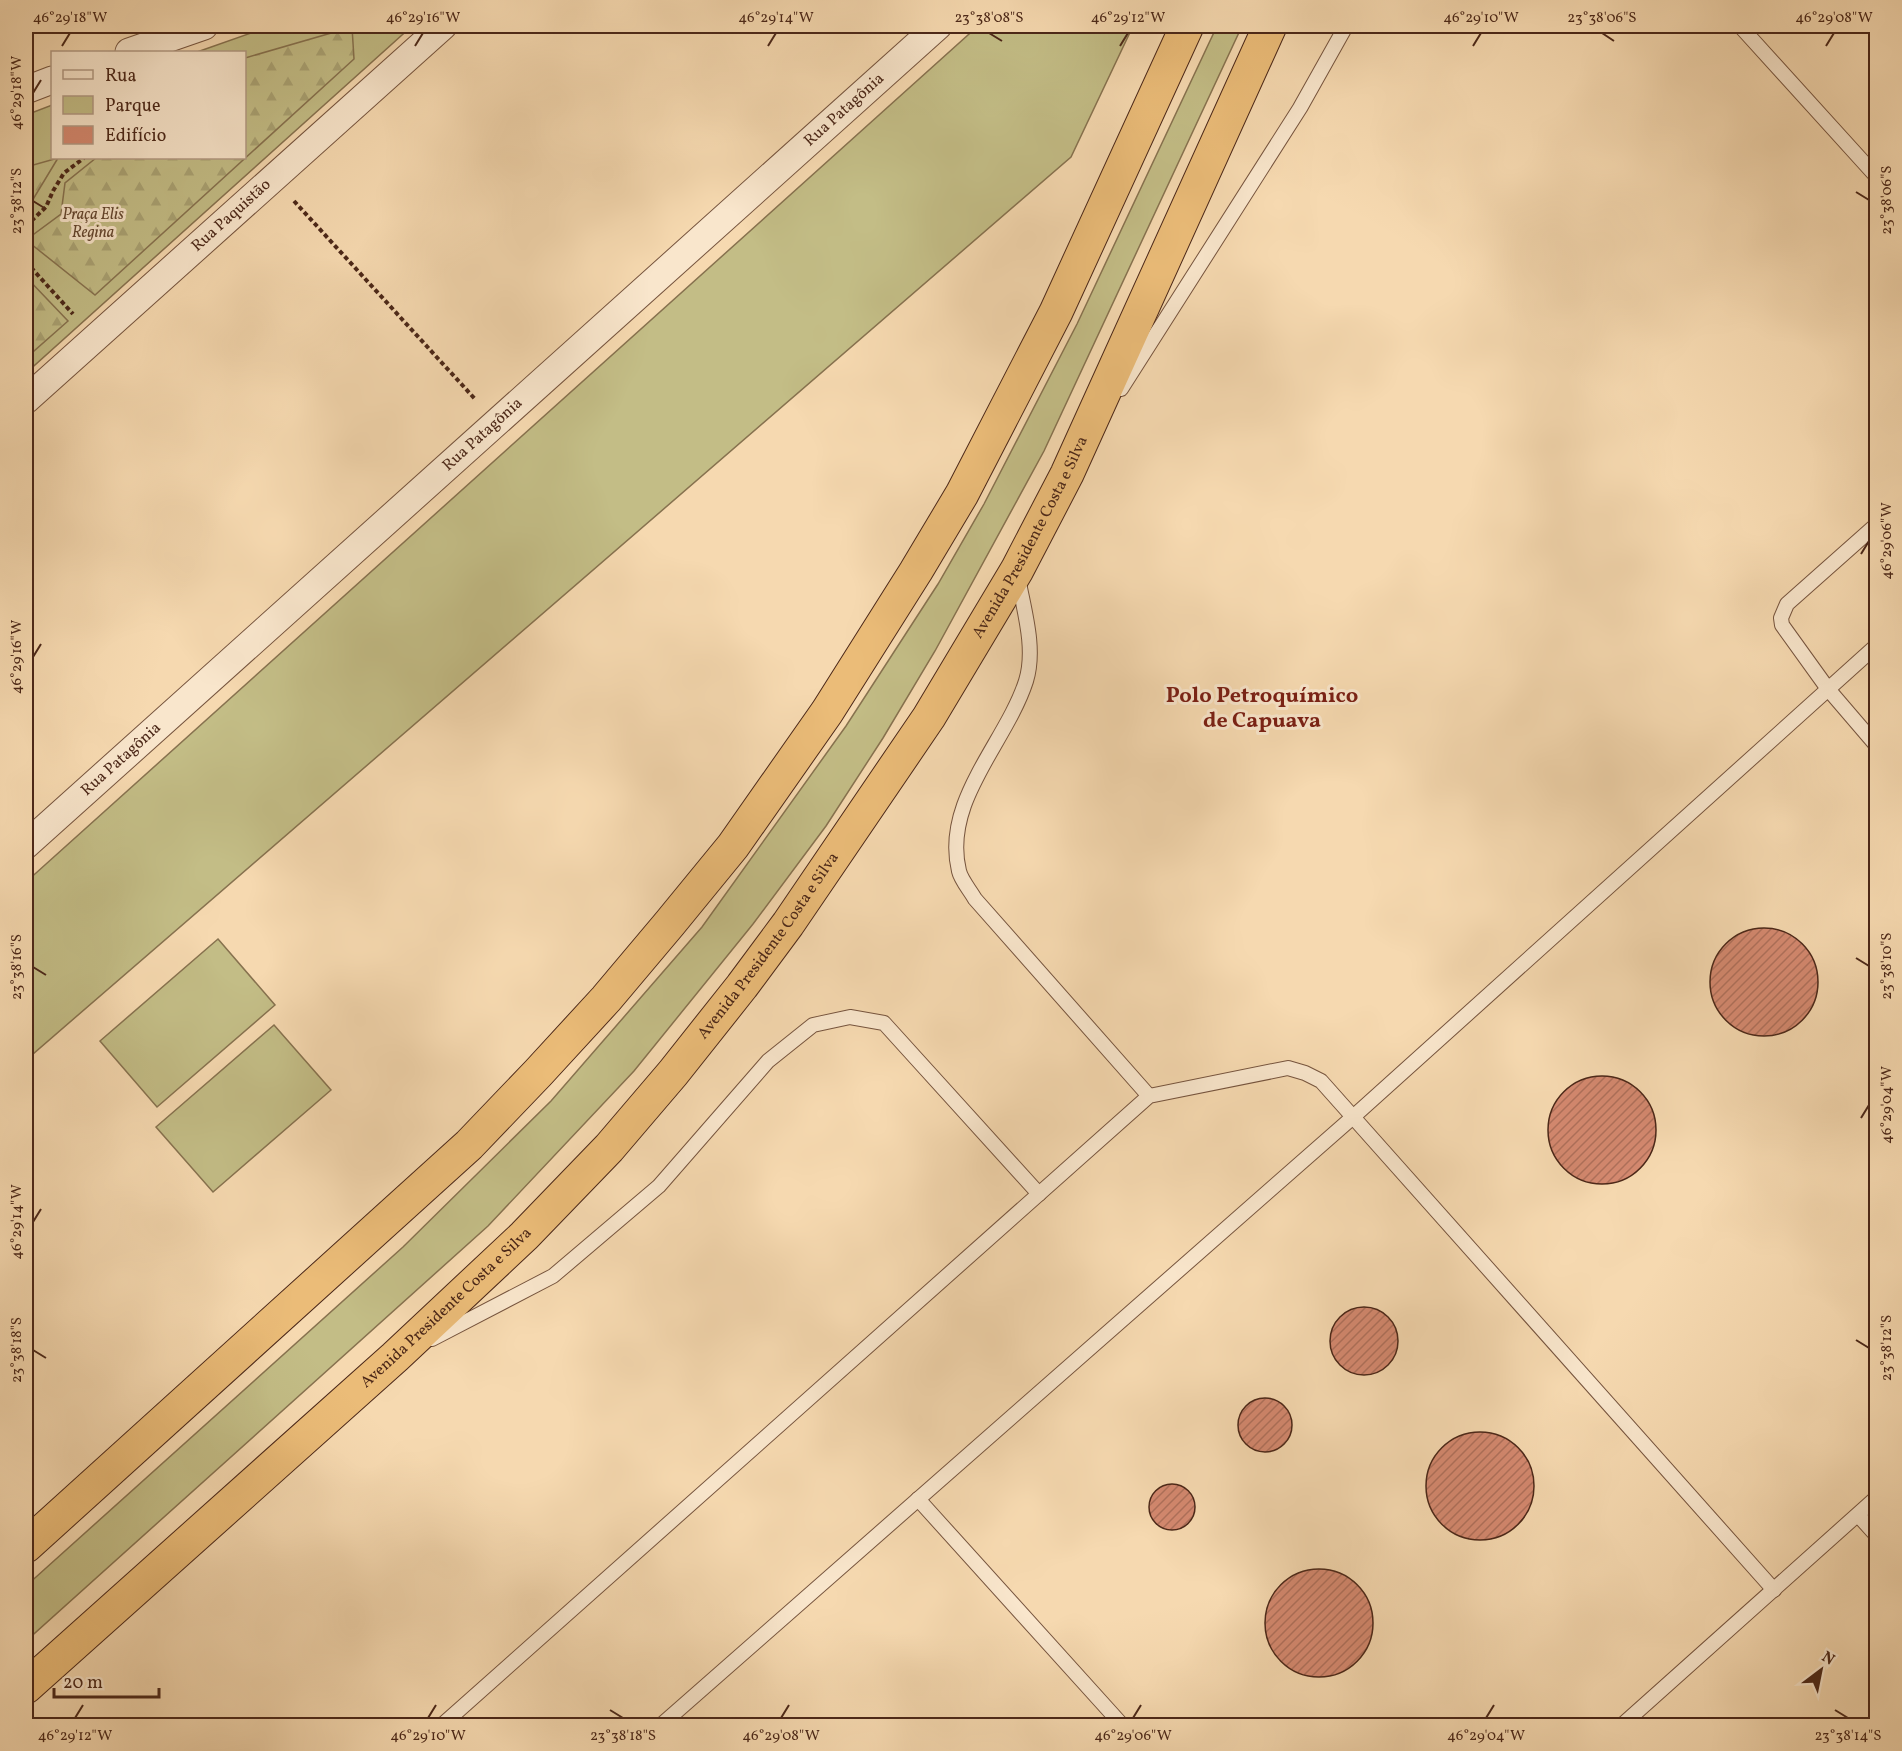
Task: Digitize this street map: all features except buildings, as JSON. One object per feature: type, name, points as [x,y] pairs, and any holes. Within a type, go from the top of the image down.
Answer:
[{"type":"highway","points":[[26,1546],[469,1145],[606,999],[733,846],[826,712],[962,494],[1056,312],[1188,26]]},
{"type":"highway","name":"Avenida Presidente Costa e Silva","points":[[26,1687],[395,1357],[524,1236],[609,1148],[673,1073],[788,924],[929,717],[1017,570],[1067,474],[1270,26]]},
{"type":"street","points":[[132,51],[204,26]]},
{"type":"street","name":"Rua Patagônia","points":[[26,845],[938,26]]},
{"type":"street","name":"Rua Paquistão","points":[[26,400],[439,28]]},
{"type":"street","points":[[26,90],[51,80]]},
{"type":"lane","points":[[1067,474],[1300,108],[1346,26]]},
{"type":"lane","points":[[1740,26],[1876,176]]},
{"type":"lane","points":[[1876,525],[1787,604],[1781,618],[1782,625],[1828,689],[1876,745]]},
{"type":"lane","points":[[1017,570],[1029,647],[1026,680],[1014,710],[971,790],[960,818],[956,842],[959,872],[975,899],[1149,1096]]},
{"type":"lane","points":[[660,1725],[1353,1117],[1876,646]]},
{"type":"lane","points":[[395,1357],[553,1276],[659,1186],[768,1061],[813,1025],[850,1017],[884,1023],[1039,1194]]},
{"type":"lane","points":[[441,1725],[1149,1096],[1288,1068],[1322,1081],[1774,1590]]},
{"type":"lane","points":[[1622,1725],[1876,1498]]},
{"type":"lane","points":[[918,1499],[1123,1725]]},
{"type":"lane","points":[[1858,1515],[1876,1535]]},
{"type":"path","points":[[26,226],[46,207],[52,191],[64,172],[83,159]]},
{"type":"path","points":[[273,178],[496,423]]},
{"type":"path","points":[[26,262],[94,338]]},
{"type":"green space","name":"Praça Elis Regina","points":[[271,26],[412,26],[26,373],[26,115],[51,105],[51,159],[246,159],[246,51],[200,51]]},
{"type":"green space","points":[[978,26],[1133,26],[1071,157],[26,1060],[26,882]]},
{"type":"green space","points":[[1217,26],[1242,26],[1044,451],[935,651],[883,738],[826,826],[753,924],[634,1071],[488,1226],[26,1641],[26,1586],[403,1247],[551,1101],[702,927],[846,726],[938,584],[984,504],[1077,324]]},
{"type":"green space","points":[[352,27],[354,59],[246,157],[246,58]]},
{"type":"green space","points":[[57,159],[26,209],[26,167]]},
{"type":"green space","points":[[95,159],[244,159],[95,295],[26,240],[61,214],[65,183]]},
{"type":"green space","points":[[26,277],[68,321],[26,358]]},
{"type":"green space","points":[[218,939],[275,1005],[157,1107],[100,1041]]},
{"type":"green space","points":[[274,1025],[331,1090],[213,1192],[156,1127]]},
{"type":"district","name":"Polo Petroquímico de Capuava","points":[[1262,708]]}]
